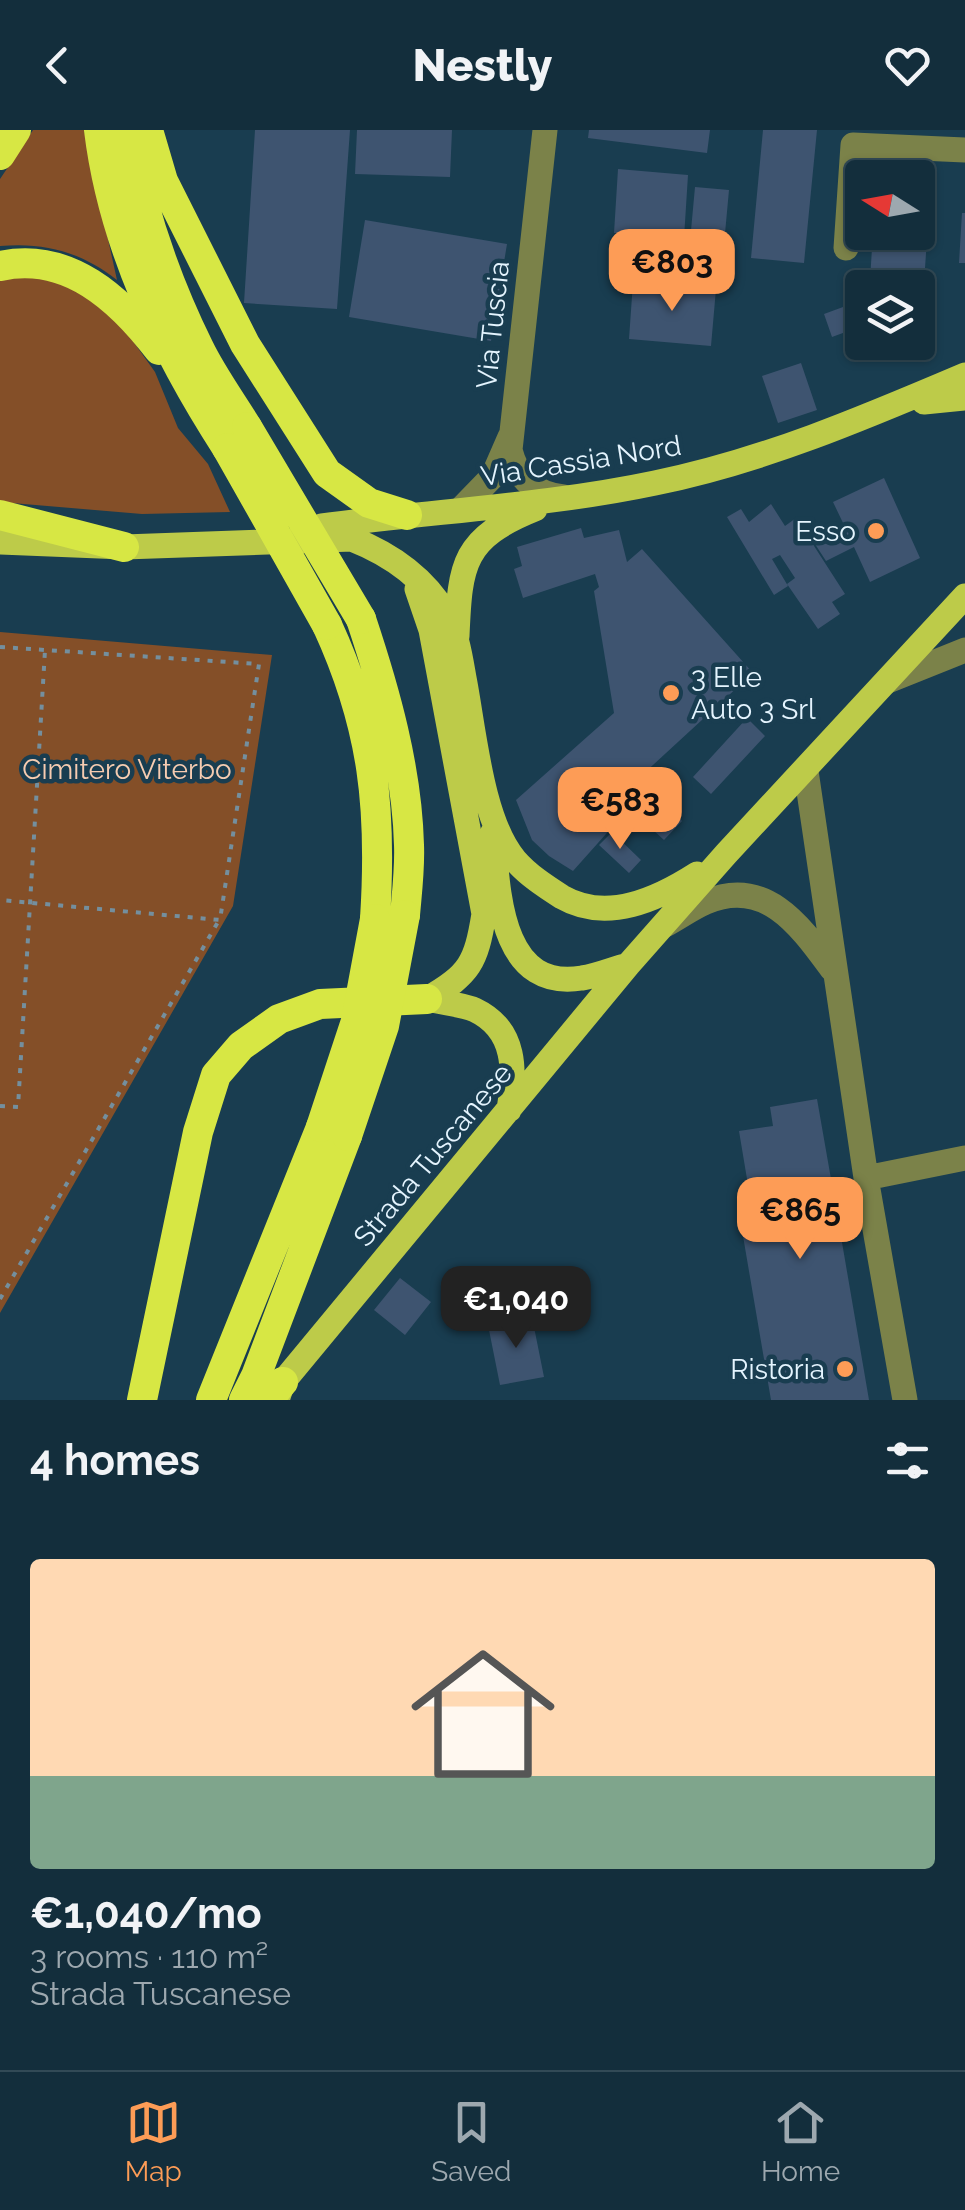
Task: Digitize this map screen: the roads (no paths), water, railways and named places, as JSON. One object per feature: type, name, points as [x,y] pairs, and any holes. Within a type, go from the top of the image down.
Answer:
[{"type":"highway","points":[[0,155],[16,130]]},
{"type":"highway","points":[[100,130],[104,172],[131,261],[191,392]]},
{"type":"highway","points":[[127,130],[146,216],[181,307],[237,438],[328,625],[360,709],[376,793],[390,917]]},
{"type":"highway","points":[[148,130],[163,181],[246,344],[327,473],[369,503],[407,516]]},
{"type":"highway","points":[[0,266],[38,262],[76,274],[132,319],[191,392],[237,438],[360,618],[388,706],[410,846],[356,1021],[334,1132],[256,1376],[244,1400]]},
{"type":"highway","points":[[0,515],[124,546]]},
{"type":"highway","points":[[142,1400],[198,1132],[216,1076],[241,1046],[292,1014],[320,1004],[428,999]]},
{"type":"highway","points":[[211,1400],[334,1132]]},
{"type":"main road","name":"Via Cassia Nord","points":[[190,545],[654,484],[739,462],[875,413],[965,375]]},
{"type":"main road","points":[[875,413],[946,398],[965,398]]},
{"type":"main road","points":[[457,640],[459,583],[481,539],[494,527],[563,498]]},
{"type":"main road","name":"Via Cassia Nord","points":[[0,542],[124,546],[352,539],[377,549],[410,570],[444,612],[457,640],[491,816],[512,857],[538,882],[569,901],[593,908],[629,906],[661,898],[726,854]]},
{"type":"main road","points":[[410,570],[431,630],[484,914],[478,953],[456,982],[428,999]]},
{"type":"main road","name":"Via Cassia Nord","points":[[628,965],[965,596]]},
{"type":"main road","points":[[491,816],[497,888],[509,938],[525,962],[550,976],[579,979],[628,965]]},
{"type":"main road","name":"Strada Tuscanese","points":[[276,1394],[628,965]]},
{"type":"main road","points":[[428,999],[476,1010],[500,1028],[511,1050],[514,1078],[509,1110]]},
{"type":"street","name":"Via Tuscia","points":[[544,130],[510,450],[519,474],[538,490],[563,498]]},
{"type":"street","points":[[852,160],[853,145],[965,150]]},
{"type":"street","points":[[462,509],[493,476],[510,437]]},
{"type":"street","points":[[888,681],[965,650]]},
{"type":"street","points":[[806,771],[866,1178],[905,1400]]},
{"type":"street","points":[[664,926],[708,901],[735,895],[778,906],[797,921],[834,973]]},
{"type":"street","points":[[866,1178],[965,1158]]},
{"type":"place","name":"Esso","points":[[876,531]]},
{"type":"place","name":"3 Elle Auto 3 Srl","points":[[671,693]]},
{"type":"place","name":"Ristoria","points":[[845,1369]]},
{"type":"park label","name":"Cimitero Viterbo","points":[[127,769]]}]
